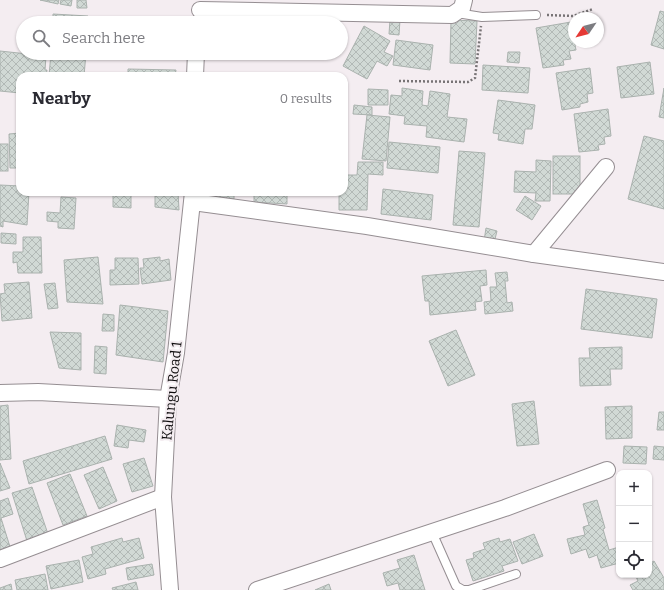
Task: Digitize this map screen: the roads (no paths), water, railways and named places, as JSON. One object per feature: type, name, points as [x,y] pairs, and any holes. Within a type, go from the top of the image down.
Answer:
[{"type":"street","points":[[200,11],[452,15],[460,6]]},
{"type":"street","points":[[195,72],[196,60]]},
{"type":"street","points":[[534,254],[606,167]]},
{"type":"street","points":[[193,197],[534,254],[664,272]]},
{"type":"street","name":"Kalungu Road 1","points":[[170,590],[163,497],[168,399],[176,353],[193,197]]},
{"type":"street","points":[[0,393],[38,392],[168,399]]},
{"type":"street","points":[[257,590],[505,508],[606,470]]},
{"type":"street","points":[[0,559],[163,497]]},
{"type":"lane","points":[[460,6],[482,17],[536,15]]},
{"type":"lane","points":[[432,532],[456,586],[463,590],[469,590],[516,574]]}]
